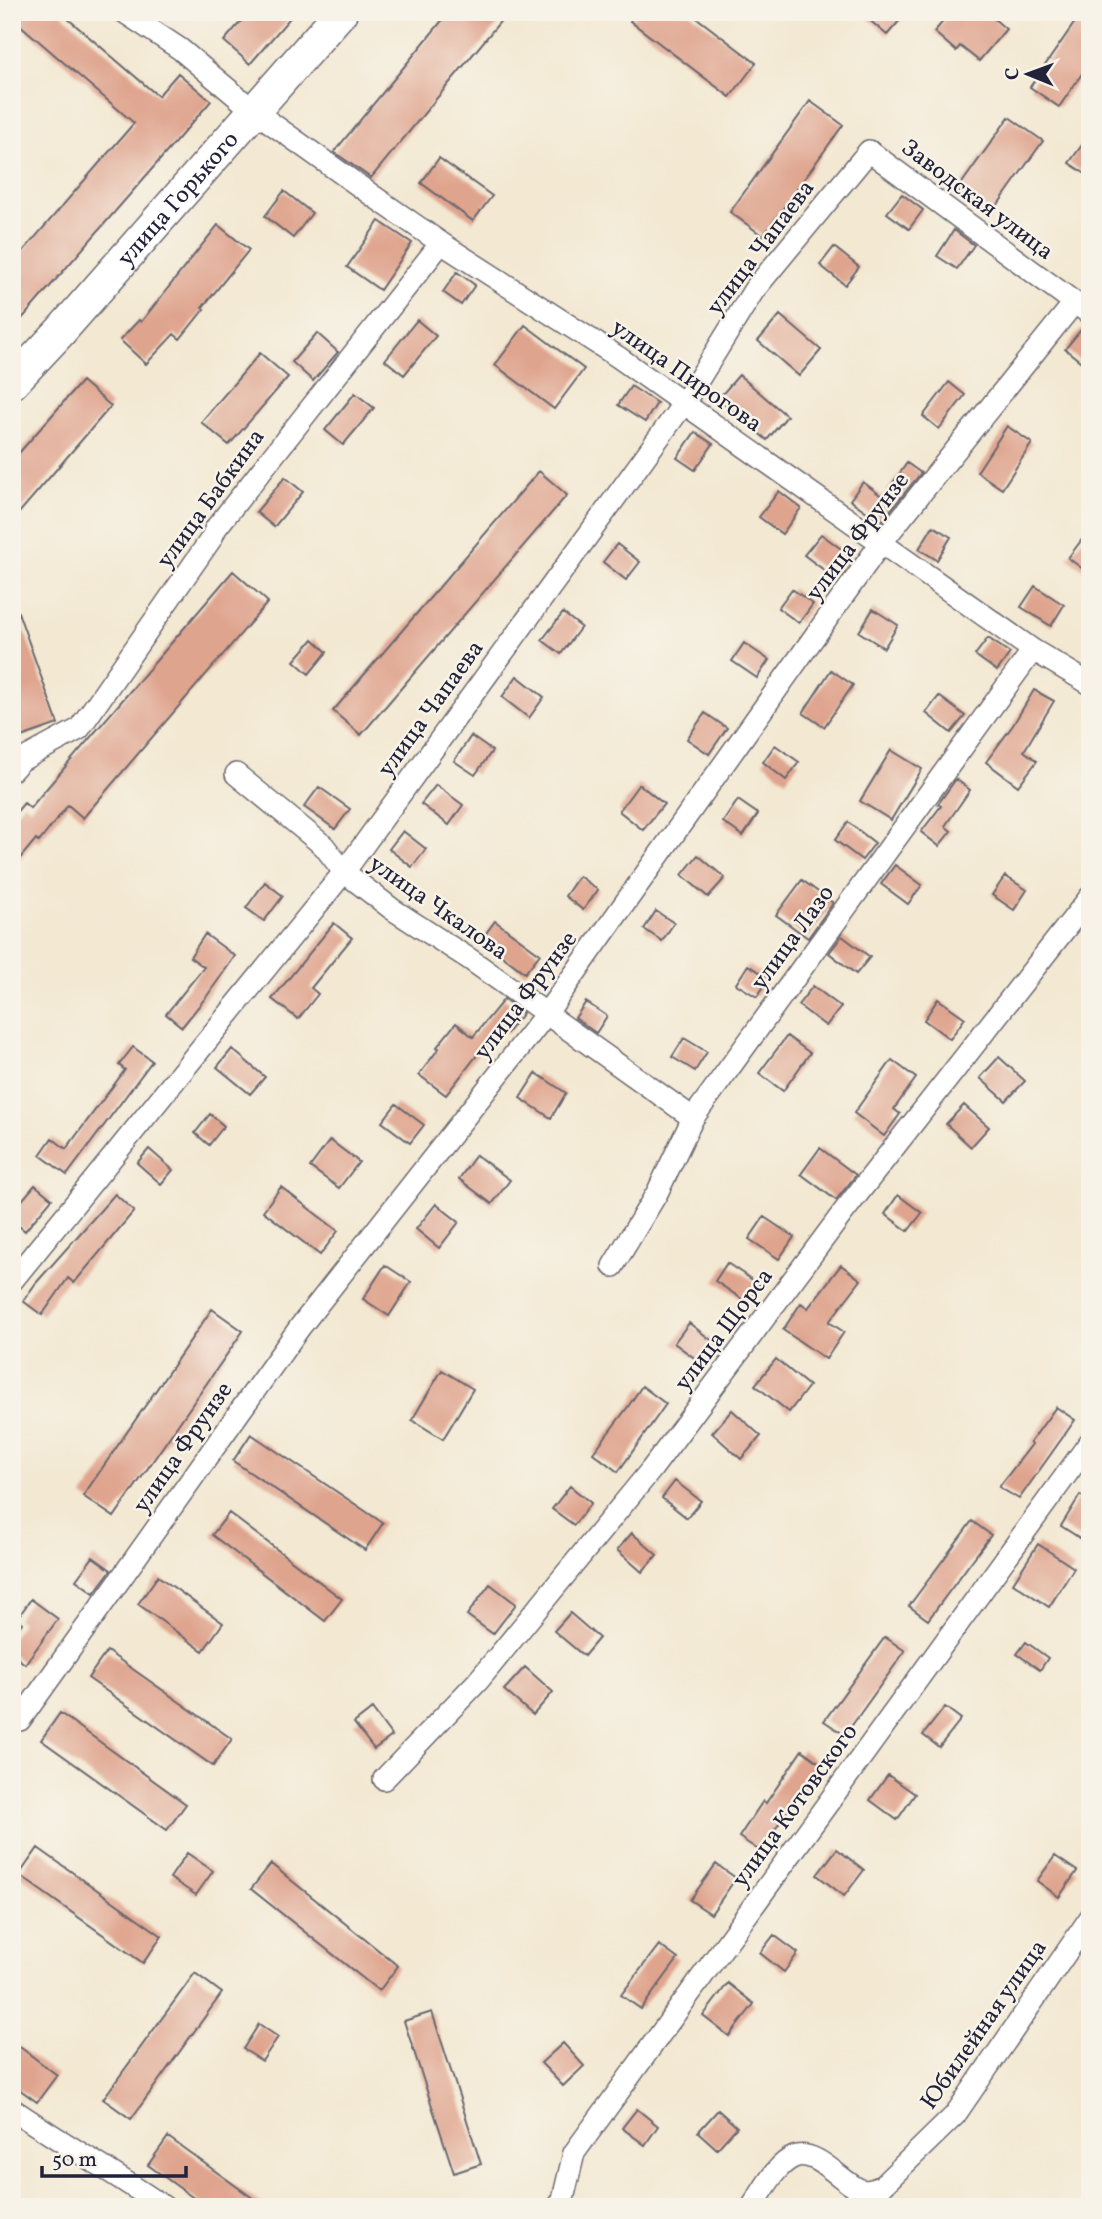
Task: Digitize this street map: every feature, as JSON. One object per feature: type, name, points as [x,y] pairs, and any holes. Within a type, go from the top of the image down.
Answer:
[{"type":"street","name":"улица Пирогова","points":[[124,12],[180,49],[254,111],[441,243],[618,358],[1033,650],[1090,684]]},
{"type":"street","name":"улица Горького","points":[[12,383],[341,12]]},
{"type":"street","name":"Заводская улица","points":[[869,151],[1082,309]]},
{"type":"street","name":"улица Чапаева","points":[[12,1281],[344,872],[684,403],[754,290],[869,151]]},
{"type":"street","name":"улица Бабкина","points":[[12,770],[20,761],[79,729],[216,528],[441,243]]},
{"type":"street","name":"улица Фрунзе","points":[[20,1720],[300,1327],[546,1014],[881,543],[1082,309]]},
{"type":"street","name":"улица Лазо","points":[[613,1266],[657,1193],[693,1118],[1033,650]]},
{"type":"street","name":"улица Чкалова","points":[[236,774],[324,846],[344,872],[392,909],[471,960],[693,1118]]},
{"type":"street","name":"улица Щорса","points":[[384,1779],[478,1681],[651,1470],[845,1210],[1090,897]]},
{"type":"street","name":"улица Котовского","points":[[565,2204],[574,2153],[1090,1442]]},
{"type":"street","name":"Юбилейная улица","points":[[752,2207],[780,2168],[795,2156],[811,2156],[861,2190],[872,2191],[882,2186],[955,2115],[1090,1918]]},
{"type":"street","points":[[12,2109],[164,2207]]},
{"type":"building","points":[[12,12],[60,12],[158,96],[178,73],[211,101],[20,321],[12,314],[12,264],[134,123],[12,18]]},
{"type":"building","points":[[249,12],[295,12],[250,64],[224,41]]},
{"type":"building","points":[[449,12],[508,12],[371,178],[334,152]]},
{"type":"building","points":[[637,12],[689,12],[756,63],[730,97],[630,21]]},
{"type":"building","points":[[860,12],[893,12],[901,19],[887,35]]},
{"type":"building","points":[[951,12],[986,12],[1006,29],[979,61],[960,46],[956,51],[934,32]]},
{"type":"building","points":[[1082,12],[1090,12],[1090,62],[1059,107],[1030,87]]},
{"type":"building","points":[[810,101],[843,125],[763,236],[730,212]]},
{"type":"building","points":[[1009,117],[1043,141],[991,214],[957,190]]},
{"type":"building","points":[[1090,134],[1090,177],[1069,163]]},
{"type":"building","points":[[439,158],[492,196],[473,221],[421,183]]},
{"type":"building","points":[[284,191],[312,213],[293,238],[265,216]]},
{"type":"building","points":[[902,194],[923,210],[909,229],[887,213]]},
{"type":"building","points":[[379,221],[412,243],[380,290],[347,267]]},
{"type":"building","points":[[218,225],[249,250],[180,339],[174,334],[146,364],[120,340],[139,320],[141,322]]},
{"type":"building","points":[[954,230],[974,245],[957,269],[937,256]]},
{"type":"building","points":[[834,247],[859,267],[845,285],[820,265]]},
{"type":"building","points":[[457,272],[475,285],[461,305],[443,292]]},
{"type":"building","points":[[780,315],[821,350],[799,376],[758,341]]},
{"type":"building","points":[[417,320],[436,336],[404,375],[385,360]]},
{"type":"building","points":[[525,325],[584,369],[554,409],[495,365]]},
{"type":"building","points":[[1084,326],[1090,327],[1090,369],[1065,349]]},
{"type":"building","points":[[317,333],[338,352],[313,381],[292,362]]},
{"type":"building","points":[[260,353],[288,377],[229,445],[201,422]]},
{"type":"building","points":[[739,375],[787,416],[767,440],[718,399]]},
{"type":"building","points":[[82,381],[111,406],[12,521],[12,461]]},
{"type":"building","points":[[949,382],[965,395],[939,429],[923,416]]},
{"type":"building","points":[[631,386],[657,403],[645,422],[618,405]]},
{"type":"building","points":[[355,393],[374,408],[343,445],[325,430]]},
{"type":"building","points":[[1007,426],[1032,443],[1002,489],[977,472]]},
{"type":"building","points":[[695,432],[713,444],[695,470],[677,458]]},
{"type":"building","points":[[907,463],[921,473],[881,522],[850,500],[863,482],[883,497]]},
{"type":"building","points":[[539,471],[567,495],[361,735],[333,711]]},
{"type":"building","points":[[285,477],[303,492],[274,527],[256,512]]},
{"type":"building","points":[[779,491],[801,508],[782,534],[759,517]]},
{"type":"building","points":[[933,526],[951,537],[937,560],[919,549]]},
{"type":"building","points":[[1090,529],[1090,574],[1068,558]]},
{"type":"building","points":[[821,534],[852,557],[836,579],[804,555]]},
{"type":"building","points":[[617,544],[640,562],[626,580],[603,562]]},
{"type":"building","points":[[233,571],[268,602],[83,818],[68,805],[39,842],[36,839],[12,868],[12,817],[24,803],[30,808]]},
{"type":"building","points":[[1035,586],[1064,605],[1051,626],[1021,607]]},
{"type":"building","points":[[792,589],[813,604],[799,623],[778,608]]},
{"type":"building","points":[[12,601],[58,724],[21,737],[12,712]]},
{"type":"building","points":[[873,609],[898,625],[884,648],[859,632]]},
{"type":"building","points":[[563,613],[581,627],[561,654],[542,640]]},
{"type":"building","points":[[988,638],[1010,653],[997,671],[975,655]]},
{"type":"building","points":[[313,639],[327,652],[309,674],[294,661]]},
{"type":"building","points":[[744,643],[769,660],[757,678],[732,661]]},
{"type":"building","points":[[831,670],[853,685],[824,727],[803,713]]},
{"type":"building","points":[[517,676],[544,697],[529,718],[502,697]]},
{"type":"building","points":[[1034,690],[1054,701],[1024,751],[1037,761],[1018,786],[986,762]]},
{"type":"building","points":[[939,696],[965,716],[951,733],[926,713]]},
{"type":"building","points":[[705,713],[727,728],[709,754],[687,739]]},
{"type":"building","points":[[471,736],[492,751],[475,775],[454,761]]},
{"type":"building","points":[[775,745],[799,762],[786,780],[763,762]]},
{"type":"building","points":[[891,750],[922,769],[891,820],[860,801]]},
{"type":"building","points":[[956,779],[970,790],[945,826],[951,831],[939,846],[921,832],[941,806],[938,804]]},
{"type":"building","points":[[639,784],[664,804],[643,830],[619,811]]},
{"type":"building","points":[[436,785],[463,805],[449,825],[421,804]]},
{"type":"building","points":[[319,787],[350,809],[335,829],[304,807]]},
{"type":"building","points":[[738,800],[758,814],[743,836],[723,822]]},
{"type":"building","points":[[848,822],[875,843],[862,860],[835,840]]},
{"type":"building","points":[[403,831],[426,849],[412,867],[389,849]]},
{"type":"building","points":[[698,855],[725,878],[708,897],[682,875]]},
{"type":"building","points":[[895,865],[922,885],[908,904],[881,884]]},
{"type":"building","points":[[579,876],[598,890],[583,910],[565,896]]},
{"type":"building","points":[[1005,876],[1027,890],[1014,910],[992,895]]},
{"type":"building","points":[[802,880],[833,903],[808,938],[776,915]]},
{"type":"building","points":[[265,882],[283,896],[264,921],[246,908]]},
{"type":"building","points":[[656,911],[674,923],[662,941],[644,929]]},
{"type":"building","points":[[495,921],[540,954],[525,973],[481,940]]},
{"type":"building","points":[[334,923],[352,938],[311,988],[318,994],[298,1019],[272,999]]},
{"type":"building","points":[[205,934],[235,956],[182,1027],[166,1014],[204,967],[190,957]]},
{"type":"building","points":[[842,936],[870,957],[856,974],[829,953]]},
{"type":"building","points":[[748,965],[769,978],[757,997],[736,984]]},
{"type":"building","points":[[813,986],[841,1007],[826,1026],[798,1005]]},
{"type":"building","points":[[504,999],[523,1013],[507,1033],[499,1027],[446,1095],[419,1075],[456,1023],[473,1037]]},
{"type":"building","points":[[938,999],[965,1018],[950,1039],[924,1020]]},
{"type":"building","points":[[586,1002],[607,1016],[596,1033],[575,1018]]},
{"type":"building","points":[[787,1036],[810,1053],[783,1091],[759,1073]]},
{"type":"building","points":[[684,1038],[707,1052],[695,1071],[672,1057]]},
{"type":"building","points":[[133,1047],[152,1061],[67,1175],[40,1155],[52,1138],[66,1149],[125,1070],[119,1065]]},
{"type":"building","points":[[232,1049],[265,1077],[250,1094],[217,1067]]},
{"type":"building","points":[[999,1057],[1025,1081],[1006,1101],[980,1078]]},
{"type":"building","points":[[892,1060],[916,1078],[894,1109],[900,1114],[884,1136],[854,1113]]},
{"type":"building","points":[[536,1073],[566,1093],[551,1118],[520,1098]]},
{"type":"building","points":[[396,1104],[424,1125],[410,1143],[382,1122]]},
{"type":"building","points":[[964,1105],[989,1127],[971,1147],[946,1124]]},
{"type":"building","points":[[210,1114],[224,1126],[209,1145],[195,1133]]},
{"type":"building","points":[[330,1140],[359,1162],[339,1188],[310,1167]]},
{"type":"building","points":[[820,1148],[856,1175],[836,1200],[801,1174]]},
{"type":"building","points":[[149,1149],[173,1170],[161,1184],[137,1163]]},
{"type":"building","points":[[476,1155],[510,1180],[492,1204],[459,1179]]},
{"type":"building","points":[[35,1185],[52,1199],[25,1231],[12,1220],[12,1212]]},
{"type":"building","points":[[281,1187],[338,1231],[320,1255],[263,1211]]},
{"type":"building","points":[[115,1194],[134,1211],[74,1283],[68,1278],[42,1315],[23,1301]]},
{"type":"building","points":[[898,1195],[922,1213],[908,1231],[885,1214]]},
{"type":"building","points":[[436,1204],[459,1222],[439,1248],[416,1229]]},
{"type":"building","points":[[764,1217],[794,1237],[779,1259],[749,1239]]},
{"type":"building","points":[[727,1263],[760,1285],[748,1303],[715,1281]]},
{"type":"building","points":[[385,1265],[411,1282],[389,1316],[363,1299]]},
{"type":"building","points":[[841,1265],[861,1280],[829,1322],[844,1332],[826,1359],[783,1330],[801,1303],[808,1308]]},
{"type":"building","points":[[212,1309],[243,1331],[114,1517],[83,1496]]},
{"type":"building","points":[[689,1323],[715,1343],[700,1362],[674,1343]]},
{"type":"building","points":[[776,1359],[809,1386],[789,1412],[755,1385]]},
{"type":"building","points":[[442,1370],[473,1389],[443,1439],[412,1420]]},
{"type":"building","points":[[642,1386],[666,1404],[618,1472],[593,1453]]},
{"type":"building","points":[[1056,1407],[1075,1420],[1019,1499],[999,1487]]},
{"type":"building","points":[[732,1410],[761,1436],[741,1459],[712,1433]]},
{"type":"building","points":[[251,1434],[383,1523],[365,1550],[233,1461]]},
{"type":"building","points":[[675,1481],[701,1501],[687,1518],[662,1498]]},
{"type":"building","points":[[570,1486],[591,1503],[574,1525],[552,1509]]},
{"type":"building","points":[[1080,1495],[1090,1501],[1090,1529],[1083,1540],[1061,1526]]},
{"type":"building","points":[[229,1513],[342,1599],[325,1621],[212,1535]]},
{"type":"building","points":[[972,1521],[991,1535],[928,1620],[909,1606]]},
{"type":"building","points":[[632,1533],[657,1555],[642,1572],[617,1550]]},
{"type":"building","points":[[1038,1544],[1074,1568],[1049,1607],[1013,1583]]},
{"type":"building","points":[[93,1557],[111,1570],[94,1593],[76,1580]]},
{"type":"building","points":[[158,1576],[223,1623],[203,1651],[138,1604]]},
{"type":"building","points":[[490,1584],[516,1604],[493,1634],[467,1615]]},
{"type":"building","points":[[31,1599],[58,1619],[25,1664],[12,1654],[12,1637],[22,1623],[17,1619]]},
{"type":"building","points":[[570,1613],[599,1638],[584,1656],[554,1631]]},
{"type":"building","points":[[885,1637],[905,1651],[845,1735],[824,1721]]},
{"type":"building","points":[[1026,1642],[1048,1658],[1040,1670],[1017,1654]]},
{"type":"building","points":[[107,1651],[232,1739],[213,1766],[88,1678]]},
{"type":"building","points":[[525,1667],[553,1692],[533,1715],[504,1690]]},
{"type":"building","points":[[945,1707],[961,1719],[939,1747],[923,1735]]},
{"type":"building","points":[[372,1709],[392,1736],[374,1749],[354,1723]]},
{"type":"building","points":[[60,1713],[186,1804],[167,1830],[41,1740]]},
{"type":"building","points":[[802,1750],[821,1764],[760,1851],[739,1837]]},
{"type":"building","points":[[888,1775],[915,1794],[897,1820],[870,1800]]},
{"type":"building","points":[[38,1848],[162,1936],[143,1963],[19,1875]]},
{"type":"building","points":[[837,1849],[864,1870],[844,1896],[817,1875]]},
{"type":"building","points":[[187,1853],[213,1871],[196,1895],[170,1878]]},
{"type":"building","points":[[1055,1856],[1077,1871],[1059,1897],[1037,1881]]},
{"type":"building","points":[[271,1864],[398,1966],[379,1991],[251,1889]]},
{"type":"building","points":[[716,1864],[736,1878],[711,1914],[690,1900]]},
{"type":"building","points":[[774,1935],[798,1953],[784,1972],[760,1953]]},
{"type":"building","points":[[659,1945],[678,1959],[641,2009],[621,1995]]},
{"type":"building","points":[[195,1973],[222,1993],[131,2119],[103,2099]]},
{"type":"building","points":[[728,1983],[754,2004],[729,2036],[703,2016]]},
{"type":"building","points":[[432,2012],[481,2164],[454,2173],[404,2021]]},
{"type":"building","points":[[259,2024],[278,2037],[262,2061],[243,2049]]},
{"type":"building","points":[[12,2041],[57,2075],[37,2102],[12,2084]]},
{"type":"building","points":[[563,2043],[584,2066],[563,2086],[541,2063]]},
{"type":"building","points":[[637,2109],[658,2126],[645,2145],[622,2128]]},
{"type":"building","points":[[718,2110],[737,2127],[717,2149],[698,2132]]},
{"type":"building","points":[[168,2137],[265,2207],[206,2207],[148,2165]]}]
